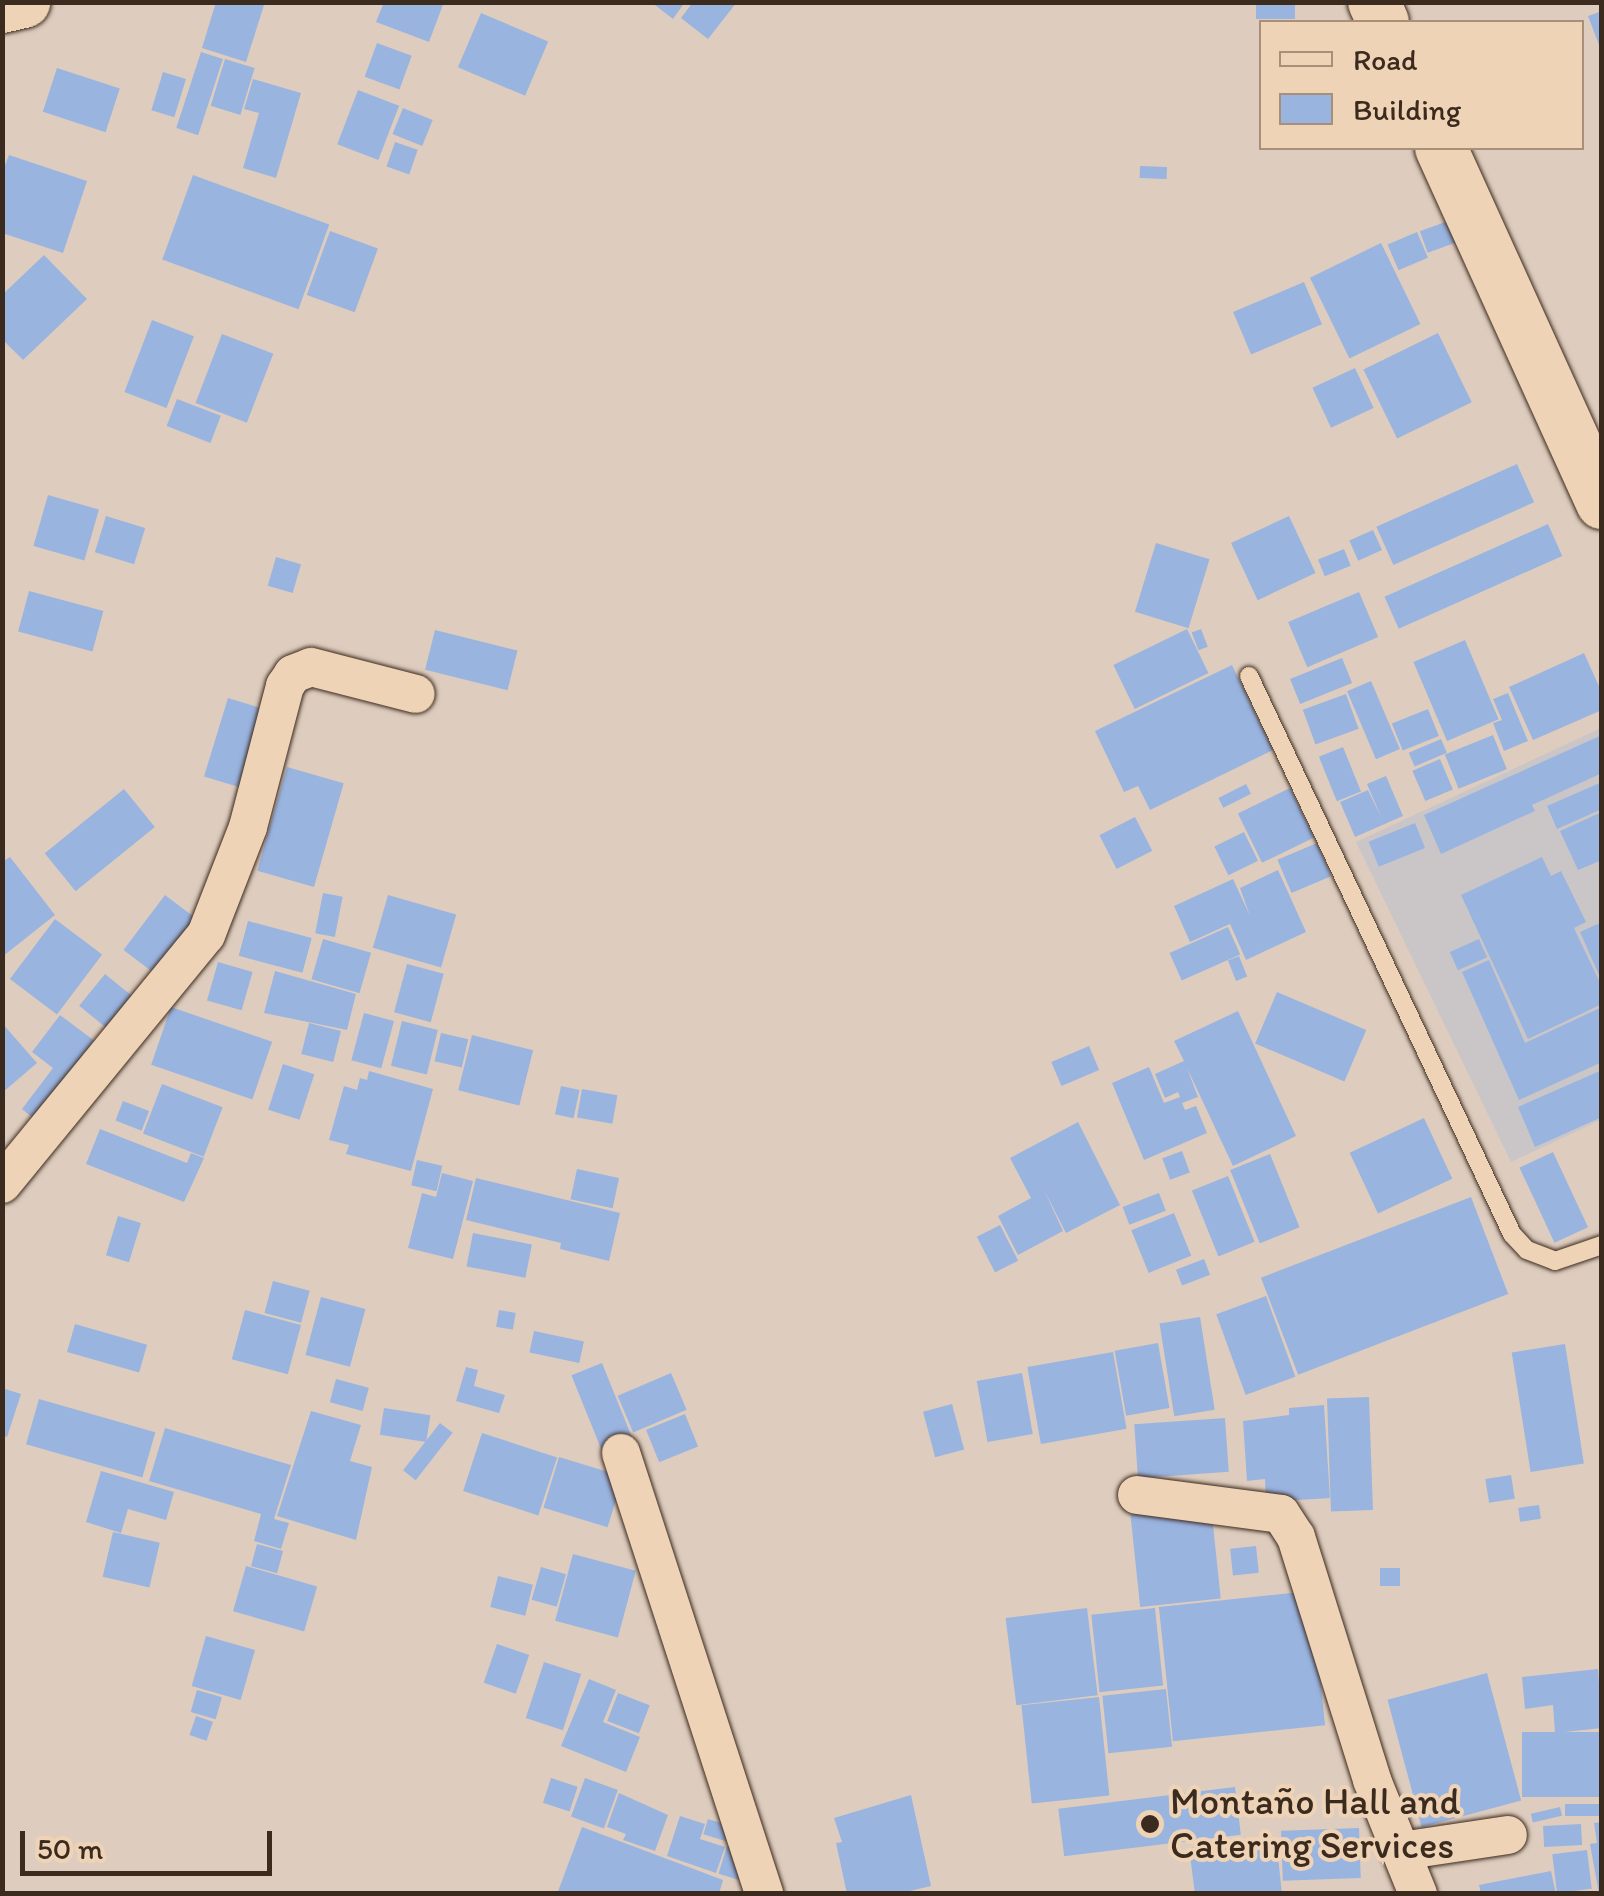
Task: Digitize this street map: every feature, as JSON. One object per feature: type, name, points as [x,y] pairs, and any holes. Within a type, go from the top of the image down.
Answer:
[{"type":"street","points":[[2,6],[24,2]]},
{"type":"street","points":[[1442,150],[1602,503]]},
{"type":"street","points":[[2,1184],[206,934],[248,827],[285,686],[292,674],[311,668],[416,694]]},
{"type":"street","points":[[620,1454],[764,1894]]},
{"type":"street","points":[[1137,1495],[1281,1514],[1296,1536],[1372,1780],[1418,1894]]},
{"type":"street","points":[[1401,1850],[1508,1835]]},
{"type":"lane","points":[[1249,676],[1512,1234],[1526,1250],[1554,1261],[1602,1245]]},
{"type":"shaded area","points":[[1601,728],[1601,1120],[1511,1162],[1356,842]]},
{"type":"building","points":[[216,2],[265,2],[246,62],[202,48]]},
{"type":"building","points":[[384,2],[444,2],[429,42],[376,22]]},
{"type":"building","points":[[651,2],[685,2],[673,19]]},
{"type":"building","points":[[693,2],[737,2],[708,39],[681,18]]},
{"type":"building","points":[[1256,2],[1295,2],[1295,19],[1256,19]]},
{"type":"building","points":[[1602,11],[1602,50],[1601,50],[1588,16]]},
{"type":"building","points":[[481,13],[548,42],[525,96],[458,67]]},
{"type":"building","points":[[377,43],[412,56],[399,89],[365,77]]},
{"type":"building","points":[[201,52],[223,59],[198,135],[176,128]]},
{"type":"building","points":[[225,59],[255,68],[240,115],[211,106]]},
{"type":"building","points":[[57,68],[120,88],[106,132],[43,112]]},
{"type":"building","points":[[163,72],[186,79],[174,117],[151,110]]},
{"type":"building","points":[[253,79],[301,93],[276,178],[243,168],[259,113],[244,109]]},
{"type":"building","points":[[358,90],[399,106],[378,160],[337,144]]},
{"type":"building","points":[[403,108],[433,120],[422,146],[393,134]]},
{"type":"building","points":[[395,142],[418,150],[409,174],[387,167]]},
{"type":"building","points":[[9,155],[87,181],[63,253],[2,233],[2,173]]},
{"type":"building","points":[[1140,166],[1167,167],[1167,179],[1140,178]]},
{"type":"building","points":[[193,175],[329,225],[298,309],[162,260]]},
{"type":"building","points":[[1448,221],[1456,243],[1428,253],[1420,231]]},
{"type":"building","points":[[330,231],[378,248],[355,312],[307,295]]},
{"type":"building","points":[[1417,232],[1428,258],[1398,270],[1388,245]]},
{"type":"building","points":[[1381,243],[1420,324],[1349,359],[1310,278]]},
{"type":"building","points":[[44,255],[87,299],[23,360],[2,339],[2,295]]},
{"type":"building","points":[[1304,282],[1322,324],[1251,354],[1233,312]]},
{"type":"building","points":[[152,320],[194,336],[166,408],[124,392]]},
{"type":"building","points":[[1438,333],[1472,402],[1397,439],[1363,369]]},
{"type":"building","points":[[222,334],[273,354],[247,423],[195,403]]},
{"type":"building","points":[[1355,368],[1374,408],[1331,428],[1312,388]]},
{"type":"building","points":[[177,399],[221,416],[210,443],[167,426]]},
{"type":"building","points":[[1517,464],[1534,502],[1393,565],[1376,527]]},
{"type":"building","points":[[48,495],[99,510],[84,561],[33,546]]},
{"type":"building","points":[[106,516],[145,528],[134,564],[95,552]]},
{"type":"building","points":[[1289,516],[1316,573],[1258,600],[1231,543]]},
{"type":"building","points":[[1548,524],[1562,556],[1399,629],[1384,597]]},
{"type":"building","points":[[1373,530],[1382,550],[1358,561],[1349,541]]},
{"type":"building","points":[[1156,543],[1210,559],[1189,628],[1135,612]]},
{"type":"building","points":[[1344,549],[1351,566],[1325,576],[1318,559]]},
{"type":"building","points":[[276,557],[301,564],[293,593],[268,586]]},
{"type":"building","points":[[29,591],[103,611],[93,651],[18,632]]},
{"type":"building","points":[[1359,592],[1378,637],[1307,667],[1288,622]]},
{"type":"building","points":[[1187,629],[1208,673],[1135,709],[1113,665]]},
{"type":"building","points":[[1201,629],[1208,647],[1198,650],[1192,633]]},
{"type":"building","points":[[435,630],[517,651],[508,690],[425,670]]},
{"type":"building","points":[[1465,640],[1499,719],[1447,741],[1413,662]]},
{"type":"building","points":[[1584,653],[1602,693],[1602,710],[1533,740],[1509,687]]},
{"type":"building","points":[[1342,658],[1352,683],[1300,704],[1290,679]]},
{"type":"building","points":[[1232,665],[1273,750],[1150,810],[1138,786],[1124,792],[1095,731]]},
{"type":"building","points":[[1371,681],[1400,749],[1376,759],[1347,691]]},
{"type":"building","points":[[1508,693],[1528,741],[1504,751],[1493,723],[1502,720],[1493,699]]},
{"type":"building","points":[[1346,694],[1359,729],[1315,745],[1303,710]]},
{"type":"building","points":[[228,698],[275,712],[251,791],[204,776]]},
{"type":"building","points":[[1428,709],[1439,736],[1403,750],[1392,724]]},
{"type":"building","points":[[1493,735],[1507,769],[1459,789],[1445,754]]},
{"type":"building","points":[[1602,735],[1602,773],[1532,805],[1535,811],[1441,854],[1424,815]]},
{"type":"building","points":[[1441,739],[1447,753],[1415,766],[1409,753]]},
{"type":"building","points":[[1343,747],[1361,792],[1337,801],[1319,757]]},
{"type":"building","points":[[1440,759],[1453,789],[1425,801],[1412,771]]},
{"type":"building","points":[[287,767],[344,783],[314,887],[257,871]]},
{"type":"building","points":[[1386,776],[1403,816],[1355,837],[1340,802],[1368,790],[1382,819],[1367,784]]},
{"type":"building","points":[[1602,782],[1602,809],[1557,829],[1547,806]]},
{"type":"building","points":[[1246,784],[1251,794],[1223,808],[1218,798]]},
{"type":"building","points":[[1290,788],[1314,837],[1262,863],[1238,813]]},
{"type":"building","points":[[124,789],[155,827],[76,891],[45,853]]},
{"type":"building","points":[[1602,812],[1602,860],[1578,870],[1560,831]]},
{"type":"building","points":[[1135,817],[1152,851],[1117,869],[1099,835]]},
{"type":"building","points":[[1415,823],[1425,848],[1379,867],[1369,842]]},
{"type":"building","points":[[1244,832],[1258,861],[1228,875],[1214,846]]},
{"type":"building","points":[[1317,843],[1331,876],[1291,893],[1277,860]]},
{"type":"building","points":[[10,857],[55,915],[2,957],[2,862]]},
{"type":"building","points":[[1542,857],[1551,876],[1561,871],[1586,922],[1574,928],[1602,987],[1602,1004],[1528,1039],[1461,895]]},
{"type":"building","points":[[1278,870],[1306,932],[1246,960],[1230,924],[1190,942],[1174,906],[1233,879],[1250,916],[1240,888]]},
{"type":"building","points":[[323,893],[343,897],[335,937],[315,933]]},
{"type":"building","points":[[165,895],[207,927],[166,982],[123,950]]},
{"type":"building","points":[[388,895],[456,915],[441,967],[373,948]]},
{"type":"building","points":[[55,919],[102,955],[57,1014],[10,979]]},
{"type":"building","points":[[248,921],[312,938],[302,973],[239,956]]},
{"type":"building","points":[[1602,922],[1602,982],[1580,932]]},
{"type":"building","points":[[1228,927],[1240,954],[1182,980],[1170,953]]},
{"type":"building","points":[[323,939],[371,953],[359,993],[311,979]]},
{"type":"building","points":[[1479,939],[1487,957],[1458,970],[1450,952]]},
{"type":"building","points":[[1239,956],[1247,976],[1236,981],[1228,960]]},
{"type":"building","points":[[1489,960],[1525,1043],[1602,1007],[1602,1062],[1519,1100],[1462,972]]},
{"type":"building","points":[[218,962],[253,972],[242,1010],[207,1000]]},
{"type":"building","points":[[407,964],[444,974],[431,1022],[394,1012]]},
{"type":"building","points":[[275,971],[356,994],[347,1030],[264,1013]]},
{"type":"building","points":[[105,974],[141,1003],[115,1035],[79,1006]]},
{"type":"building","points":[[1277,992],[1366,1030],[1344,1081],[1255,1044]]},
{"type":"building","points":[[171,1007],[272,1042],[252,1100],[151,1065]]},
{"type":"building","points":[[1238,1011],[1296,1136],[1233,1166],[1187,1068],[1198,1097],[1182,1103],[1185,1110],[1196,1106],[1207,1133],[1144,1160],[1112,1083],[1149,1067],[1164,1103],[1180,1097],[1178,1092],[1165,1098],[1155,1074],[1184,1061],[1174,1041]]},
{"type":"building","points":[[364,1013],[394,1021],[381,1068],[351,1060]]},
{"type":"building","points":[[60,1015],[104,1048],[44,1127],[22,1109],[53,1068],[32,1052]]},
{"type":"building","points":[[402,1021],[438,1030],[427,1075],[391,1066]]},
{"type":"building","points":[[2,1023],[37,1063],[2,1093]]},
{"type":"building","points":[[309,1023],[341,1031],[333,1062],[301,1054]]},
{"type":"building","points":[[441,1033],[468,1039],[462,1068],[434,1061]]},
{"type":"building","points":[[472,1035],[533,1050],[519,1106],[458,1090]]},
{"type":"building","points":[[1089,1046],[1099,1070],[1061,1086],[1051,1062]]},
{"type":"building","points":[[283,1064],[314,1074],[300,1120],[268,1110]]},
{"type":"building","points":[[1602,1070],[1602,1117],[1535,1147],[1518,1107]]},
{"type":"building","points":[[369,1071],[433,1089],[411,1171],[346,1154],[349,1145],[329,1140],[344,1086],[357,1090],[360,1078],[367,1080]]},
{"type":"building","points":[[162,1084],[223,1107],[204,1157],[143,1133]]},
{"type":"building","points":[[561,1086],[580,1090],[574,1118],[555,1114]]},
{"type":"building","points":[[582,1089],[617,1095],[612,1124],[577,1118]]},
{"type":"building","points":[[123,1101],[149,1111],[142,1131],[115,1121]]},
{"type":"building","points":[[1424,1118],[1452,1179],[1378,1213],[1350,1153]]},
{"type":"building","points":[[1078,1122],[1120,1205],[1066,1233],[1044,1190],[1063,1231],[1018,1255],[998,1216],[1031,1198],[1010,1158]]},
{"type":"building","points":[[100,1129],[187,1163],[191,1153],[204,1158],[184,1202],[86,1164]]},
{"type":"building","points":[[1182,1151],[1190,1173],[1170,1180],[1162,1158]]},
{"type":"building","points":[[1553,1152],[1588,1227],[1555,1243],[1519,1168]]},
{"type":"building","points":[[1270,1154],[1300,1227],[1260,1243],[1230,1170]]},
{"type":"building","points":[[417,1160],[442,1166],[436,1191],[411,1185]]},
{"type":"building","points":[[577,1169],[619,1178],[613,1208],[571,1199]]},
{"type":"building","points":[[442,1173],[473,1181],[453,1259],[408,1248],[422,1193],[436,1197]]},
{"type":"building","points":[[1228,1176],[1255,1242],[1218,1256],[1192,1191]]},
{"type":"building","points":[[476,1178],[620,1213],[609,1261],[560,1249],[561,1243],[466,1220]]},
{"type":"building","points":[[1159,1193],[1166,1211],[1129,1225],[1123,1207]]},
{"type":"building","points":[[1471,1197],[1508,1294],[1298,1375],[1261,1278]]},
{"type":"building","points":[[1174,1213],[1191,1256],[1149,1273],[1131,1230]]},
{"type":"building","points":[[118,1216],[141,1223],[129,1262],[106,1255]]},
{"type":"building","points":[[1000,1225],[1018,1261],[995,1272],[977,1237]]},
{"type":"building","points":[[473,1233],[532,1244],[525,1278],[467,1266]]},
{"type":"building","points":[[1204,1259],[1210,1275],[1182,1286],[1176,1270]]},
{"type":"building","points":[[273,1281],[310,1291],[301,1323],[264,1313]]},
{"type":"building","points":[[1266,1296],[1295,1377],[1246,1395],[1216,1314]]},
{"type":"building","points":[[321,1297],[365,1309],[350,1367],[305,1355]]},
{"type":"building","points":[[245,1310],[301,1325],[288,1374],[232,1359]]},
{"type":"building","points":[[499,1310],[516,1313],[513,1330],[496,1327]]},
{"type":"building","points":[[1200,1317],[1215,1410],[1174,1416],[1160,1323]]},
{"type":"building","points":[[75,1324],[147,1345],[139,1373],[67,1352]]},
{"type":"building","points":[[534,1331],[584,1342],[579,1363],[529,1353]]},
{"type":"building","points":[[1158,1343],[1169,1408],[1126,1416],[1115,1351]]},
{"type":"building","points":[[1565,1344],[1584,1464],[1531,1472],[1512,1352]]},
{"type":"building","points":[[1113,1352],[1127,1429],[1041,1444],[1027,1367]]},
{"type":"building","points":[[602,1363],[632,1437],[601,1450],[571,1375]]},
{"type":"building","points":[[466,1367],[478,1370],[474,1386],[505,1395],[499,1413],[456,1401]]},
{"type":"building","points":[[671,1373],[687,1410],[633,1432],[618,1396]]},
{"type":"building","points":[[1022,1373],[1033,1434],[987,1442],[977,1381]]},
{"type":"building","points":[[336,1379],[369,1388],[363,1411],[330,1402]]},
{"type":"building","points":[[2,1388],[21,1394],[7,1437],[2,1435]]},
{"type":"building","points":[[1369,1397],[1373,1510],[1331,1511],[1327,1398]]},
{"type":"building","points":[[39,1399],[155,1432],[142,1478],[26,1444]]},
{"type":"building","points":[[952,1404],[964,1449],[935,1457],[923,1412]]},
{"type":"building","points":[[1324,1405],[1330,1498],[1266,1502],[1265,1479],[1247,1481],[1243,1421],[1289,1415],[1289,1408]]},
{"type":"building","points":[[384,1408],[430,1415],[426,1442],[380,1435]]},
{"type":"building","points":[[311,1411],[361,1425],[350,1461],[372,1467],[356,1540],[277,1516]]},
{"type":"building","points":[[685,1414],[698,1446],[659,1462],[646,1430]]},
{"type":"building","points":[[1225,1418],[1229,1472],[1138,1478],[1134,1424]]},
{"type":"building","points":[[440,1423],[453,1433],[416,1480],[403,1470]]},
{"type":"building","points":[[165,1428],[291,1465],[274,1519],[289,1523],[281,1549],[254,1541],[261,1514],[149,1481]]},
{"type":"building","points":[[482,1433],[557,1457],[538,1515],[463,1491]]},
{"type":"building","points":[[559,1457],[623,1477],[608,1527],[544,1508]]},
{"type":"building","points":[[101,1471],[174,1492],[166,1520],[128,1509],[121,1533],[86,1522]]},
{"type":"building","points":[[1511,1475],[1515,1499],[1489,1503],[1485,1479]]},
{"type":"building","points":[[1539,1505],[1541,1519],[1520,1522],[1518,1508]]},
{"type":"building","points":[[1211,1506],[1221,1598],[1140,1607],[1130,1514]]},
{"type":"building","points":[[113,1532],[160,1543],[149,1588],[103,1577]]},
{"type":"building","points":[[257,1544],[283,1551],[277,1573],[251,1566]]},
{"type":"building","points":[[1256,1546],[1259,1573],[1233,1576],[1230,1549]]},
{"type":"building","points":[[573,1554],[636,1571],[618,1637],[555,1621]]},
{"type":"building","points":[[246,1566],[317,1586],[304,1632],[233,1611]]},
{"type":"building","points":[[541,1567],[566,1574],[557,1607],[532,1600]]},
{"type":"building","points":[[1380,1568],[1400,1568],[1400,1586],[1380,1586]]},
{"type":"building","points":[[498,1576],[533,1585],[525,1616],[490,1607]]},
{"type":"building","points":[[1311,1591],[1325,1725],[1173,1741],[1159,1607]]},
{"type":"building","points":[[1087,1608],[1098,1695],[1016,1705],[1006,1618]]},
{"type":"building","points":[[1155,1608],[1163,1686],[1100,1692],[1091,1615]]},
{"type":"building","points":[[206,1636],[255,1650],[241,1700],[192,1686]]},
{"type":"building","points":[[497,1644],[529,1655],[516,1694],[484,1683]]},
{"type":"building","points":[[544,1662],[581,1674],[563,1730],[526,1718]]},
{"type":"building","points":[[1598,1669],[1602,1728],[1555,1733],[1553,1705],[1525,1709],[1522,1677]]},
{"type":"building","points":[[1487,1673],[1521,1801],[1422,1827],[1388,1700]]},
{"type":"building","points":[[589,1679],[616,1690],[603,1722],[640,1737],[626,1772],[561,1746]]},
{"type":"building","points":[[1166,1689],[1172,1747],[1108,1753],[1102,1696]]},
{"type":"building","points":[[197,1690],[222,1697],[216,1719],[191,1712]]},
{"type":"building","points":[[618,1693],[650,1705],[639,1733],[607,1721]]},
{"type":"building","points":[[1099,1697],[1109,1795],[1032,1804],[1021,1705]]},
{"type":"building","points":[[196,1716],[213,1722],[207,1741],[189,1735]]},
{"type":"building","points":[[1522,1732],[1602,1732],[1602,1797],[1522,1797]]},
{"type":"building","points":[[551,1778],[578,1787],[570,1811],[543,1803]]},
{"type":"building","points":[[585,1778],[618,1790],[604,1828],[571,1817]]},
{"type":"building","name":"Montaño Hall and Catering Services","points":[[1235,1787],[1241,1835],[1064,1856],[1058,1809]]},
{"type":"building","points":[[619,1793],[668,1815],[655,1851],[623,1840],[626,1834],[607,1827]]},
{"type":"building","points":[[911,1795],[931,1886],[897,1894],[847,1894],[836,1843],[842,1842],[834,1818]]},
{"type":"building","points":[[1565,1804],[1602,1804],[1602,1816],[1565,1816]]},
{"type":"building","points":[[1560,1807],[1562,1816],[1533,1823],[1531,1814]]},
{"type":"building","points":[[680,1816],[705,1824],[700,1839],[725,1847],[716,1873],[667,1856]]},
{"type":"building","points":[[708,1819],[741,1829],[736,1844],[703,1834]]},
{"type":"building","points":[[1602,1822],[1599,1894],[1590,1844],[1597,1843],[1594,1823]]},
{"type":"building","points":[[1581,1824],[1582,1845],[1544,1847],[1543,1826]]},
{"type":"building","points":[[582,1827],[723,1880],[719,1894],[557,1894]]},
{"type":"building","points":[[1359,1828],[1361,1878],[1283,1881],[1281,1831]]},
{"type":"building","points":[[1276,1838],[1282,1894],[1195,1894],[1189,1848]]},
{"type":"building","points":[[727,1846],[750,1853],[741,1881],[719,1874]]},
{"type":"building","points":[[1587,1850],[1592,1889],[1557,1893],[1552,1854]]},
{"type":"building","points":[[1551,1871],[1556,1894],[1481,1894],[1479,1885]]},
{"type":"place","name":"Montaño Hall and Catering Services","points":[[1150,1824]]}]
